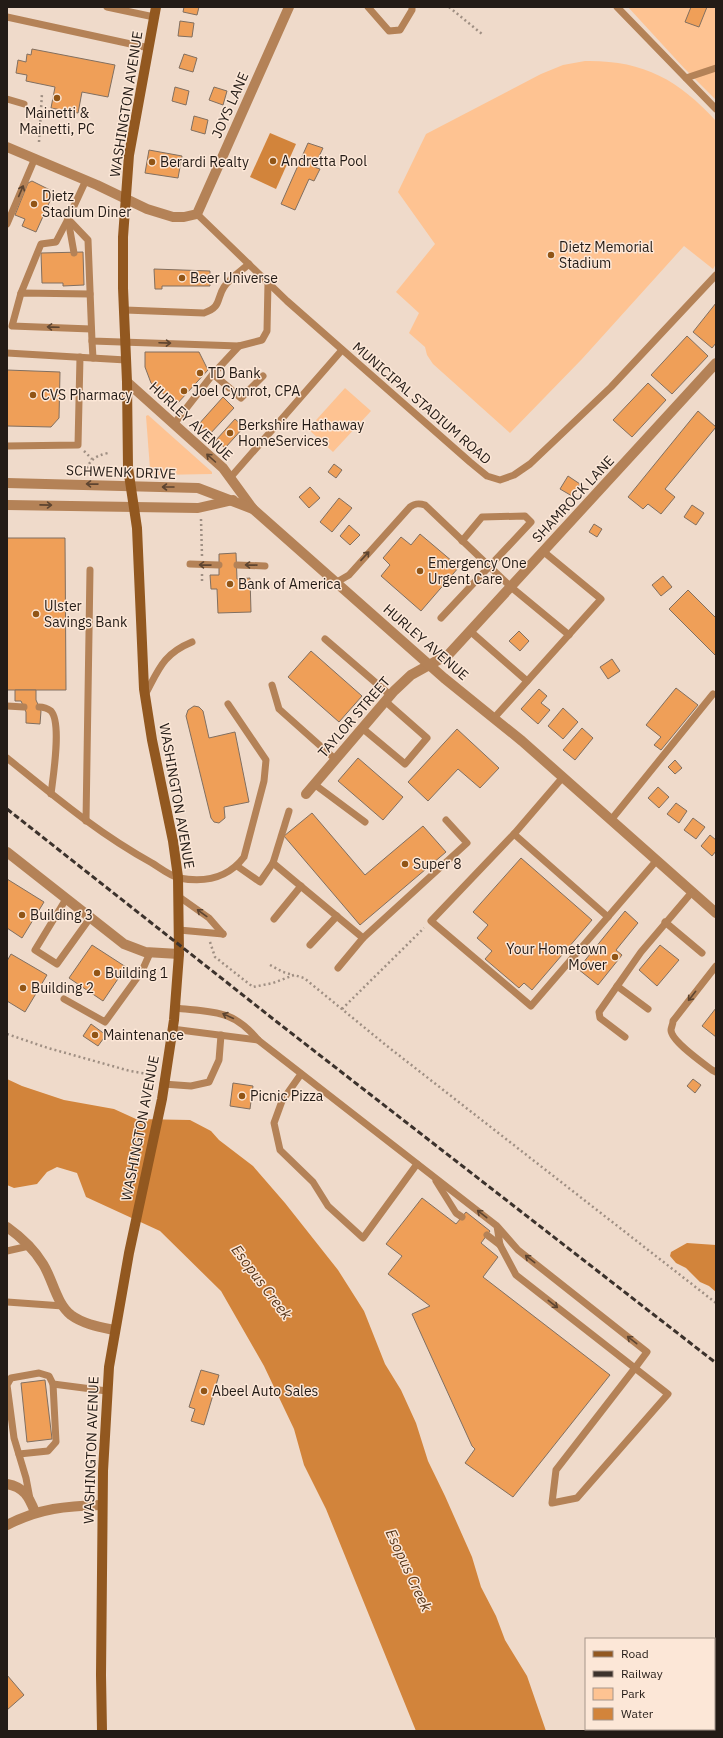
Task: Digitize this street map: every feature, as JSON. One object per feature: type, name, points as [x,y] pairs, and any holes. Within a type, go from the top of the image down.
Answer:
[{"type":"main road","name":"WASHINGTON AVENUE","points":[[102,1731],[100,1675],[102,1505],[107,1391],[114,1330],[162,1099],[175,1008],[179,954],[178,878],[168,813],[152,740],[145,695],[137,528],[128,468],[123,237],[129,155],[155,12]]},
{"type":"street","name":"JOYS LANE","points":[[197,214],[289,7]]},
{"type":"street","points":[[7,148],[35,158],[86,180],[147,209],[173,216],[184,217],[197,214]]},
{"type":"street","name":"SHAMROCK LANE","points":[[429,665],[449,654],[716,363]]},
{"type":"street","name":"HURLEY AVENUE","points":[[127,382],[223,468],[253,509],[429,665],[563,777],[716,913]]},
{"type":"street","name":"SCHWENK DRIVE","points":[[7,483],[198,488],[233,500],[253,509]]},
{"type":"street","points":[[7,505],[198,508],[233,500]]},
{"type":"street","name":"TAYLOR STREET","points":[[306,794],[388,698],[411,675],[429,665]]},
{"type":"street","points":[[7,852],[124,944],[134,949],[150,953],[179,954]]},
{"type":"street","points":[[7,1227],[29,1246],[44,1264],[63,1306],[71,1315],[81,1321],[114,1330]]},
{"type":"street","points":[[7,1484],[18,1487],[26,1492],[35,1512]]},
{"type":"street","points":[[7,1525],[35,1512],[68,1506],[102,1505]]},
{"type":"lane","points":[[107,7],[155,12]]},
{"type":"lane","points":[[368,7],[390,31],[400,30],[412,10],[412,7]]},
{"type":"lane","points":[[617,7],[716,108]]},
{"type":"lane","points":[[7,17],[148,48]]},
{"type":"lane","points":[[686,78],[716,68]]},
{"type":"lane","points":[[7,98],[24,104]]},
{"type":"lane","points":[[7,224],[35,158]]},
{"type":"lane","points":[[86,180],[56,242],[40,244],[21,293],[12,326],[92,328]]},
{"type":"lane","name":"MUNICIPAL STADIUM ROAD","points":[[197,214],[287,301],[342,350],[487,476],[500,480],[514,475],[530,464],[611,388],[716,276]]},
{"type":"lane","points":[[68,219],[74,252]]},
{"type":"lane","points":[[68,219],[88,240],[93,358]]},
{"type":"lane","points":[[125,310],[204,313],[210,311],[216,307],[223,288],[249,264]]},
{"type":"lane","points":[[92,341],[239,346],[262,340],[265,335],[268,282]]},
{"type":"lane","points":[[75,286],[76,294]]},
{"type":"lane","points":[[21,293],[90,294]]},
{"type":"lane","points":[[174,424],[213,374],[239,346]]},
{"type":"lane","points":[[230,478],[342,350]]},
{"type":"lane","points":[[7,352],[126,360]]},
{"type":"lane","points":[[7,446],[78,445],[80,357]]},
{"type":"lane","points":[[213,374],[241,398],[263,376]]},
{"type":"lane","points":[[337,582],[349,574],[414,504],[425,505],[511,587],[569,635]]},
{"type":"lane","points":[[441,618],[488,566],[532,522],[525,516],[482,517],[462,541]]},
{"type":"lane","points":[[494,718],[601,599],[544,552]]},
{"type":"lane","points":[[190,564],[219,565]]},
{"type":"lane","points":[[237,565],[265,566]]},
{"type":"lane","points":[[86,821],[90,570]]},
{"type":"lane","points":[[470,631],[527,681]]},
{"type":"lane","points":[[325,639],[388,698],[427,738],[404,764],[362,728]]},
{"type":"lane","points":[[145,695],[160,667],[168,656],[177,648],[192,642]]},
{"type":"lane","points":[[272,685],[279,709],[335,759]]},
{"type":"lane","points":[[611,820],[713,694]]},
{"type":"lane","points":[[7,758],[86,821],[132,852],[178,878],[203,880],[222,876],[237,866],[244,857],[264,781],[266,760],[228,704]]},
{"type":"lane","points":[[7,706],[24,707]]},
{"type":"lane","points":[[39,707],[45,708],[51,712],[55,720],[55,761],[51,794]]},
{"type":"lane","points":[[563,777],[514,834],[431,921],[531,1006],[657,860]]},
{"type":"lane","points":[[314,784],[365,822]]},
{"type":"lane","points":[[237,866],[260,882],[273,863],[289,810]]},
{"type":"lane","points":[[338,968],[363,938],[467,843],[446,820]]},
{"type":"lane","points":[[514,834],[608,917]]},
{"type":"lane","points":[[273,863],[363,938]]},
{"type":"lane","points":[[274,919],[301,886]]},
{"type":"lane","points":[[625,1037],[600,1018],[599,1015],[617,986],[665,922],[692,892]]},
{"type":"lane","points":[[178,896],[209,918],[223,934],[209,931],[179,930]]},
{"type":"lane","points":[[66,899],[36,950],[58,964],[90,918]]},
{"type":"lane","points":[[310,945],[337,916]]},
{"type":"lane","points":[[665,922],[702,953]]},
{"type":"lane","points":[[64,999],[105,1022],[142,971],[150,953]]},
{"type":"lane","points":[[716,966],[673,1021],[670,1031],[673,1037],[683,1046],[716,1072]]},
{"type":"lane","points":[[617,986],[648,1009]]},
{"type":"lane","points":[[175,1008],[223,1013],[247,1027],[258,1040],[497,1226],[518,1250],[647,1352],[635,1368],[556,1470],[552,1503],[577,1498],[668,1394],[635,1368],[516,1275],[500,1245],[497,1226]]},
{"type":"lane","points":[[172,1029],[258,1040]]},
{"type":"lane","points":[[164,1080],[191,1086],[209,1082],[219,1060],[221,1035]]},
{"type":"lane","points":[[301,1074],[282,1101],[274,1123],[280,1150],[313,1182],[328,1206],[363,1238],[417,1164]]},
{"type":"lane","points":[[433,1175],[456,1212],[462,1217]]},
{"type":"lane","points":[[487,1235],[500,1245]]},
{"type":"lane","points":[[7,1251],[29,1246]]},
{"type":"lane","points":[[7,1302],[63,1306]]},
{"type":"lane","points":[[18,1454],[48,1451],[56,1442],[53,1384],[49,1376],[39,1373],[11,1378],[7,1385],[18,1454],[26,1478],[30,1499]]},
{"type":"lane","points":[[53,1384],[107,1391]]},
{"type":"path","points":[[449,7],[482,34]]},
{"type":"path","points":[[39,142],[42,93]]},
{"type":"path","points":[[85,473],[87,465],[92,459],[97,456],[108,454]]},
{"type":"path","points":[[201,518],[202,581]]},
{"type":"path","points":[[342,1009],[431,921]]},
{"type":"path","points":[[209,938],[215,956],[253,987],[273,983],[294,975]]},
{"type":"path","points":[[270,965],[283,972],[304,978],[716,1303]]},
{"type":"path","points":[[7,1034],[48,1048],[164,1080]]},
{"type":"green space","points":[[628,7],[716,7],[716,100],[684,68]]},
{"type":"green space","name":"Dietz Memorial Stadium","points":[[585,61],[624,64],[641,68],[658,75],[673,83],[688,94],[716,121],[716,264],[713,269],[684,246],[582,359],[510,433],[433,364],[427,355],[425,347],[409,333],[419,313],[396,292],[435,244],[398,192],[426,134],[541,74],[563,65]]},
{"type":"green space","points":[[345,388],[371,411],[333,452],[308,429]]},
{"type":"green space","points":[[148,415],[212,472],[212,474],[156,475],[152,473],[150,469],[146,416]]},
{"type":"water","name":"Andretta Pool","points":[[270,133],[296,144],[276,189],[250,177]]},
{"type":"water","name":"Esopus Creek","points":[[7,1079],[22,1086],[64,1100],[114,1109],[136,1119],[190,1120],[211,1131],[219,1140],[253,1166],[285,1203],[338,1270],[364,1311],[385,1364],[401,1390],[416,1423],[428,1461],[472,1557],[481,1587],[496,1616],[505,1640],[527,1676],[546,1731],[416,1731],[326,1509],[304,1465],[294,1429],[264,1366],[221,1291],[160,1231],[86,1197],[77,1173],[57,1167],[47,1172],[37,1184],[14,1188],[7,1185]]},
{"type":"water","points":[[687,1243],[716,1245],[716,1292],[709,1286],[700,1282],[686,1268],[676,1263],[670,1256],[671,1252]]},
{"type":"building","points":[[184,7],[199,7],[197,15],[183,12]]},
{"type":"building","points":[[691,7],[707,7],[699,27],[685,22]]},
{"type":"building","points":[[180,21],[194,23],[192,37],[178,36]]},
{"type":"building","points":[[32,49],[115,65],[108,97],[82,92],[78,113],[51,108],[55,87],[26,81],[27,75],[16,73],[18,60],[26,62],[27,54],[31,55]]},
{"type":"building","points":[[184,54],[197,58],[193,72],[179,68]]},
{"type":"building","points":[[175,87],[189,91],[186,105],[172,101]]},
{"type":"building","points":[[214,87],[227,91],[223,105],[209,100]]},
{"type":"building","points":[[194,116],[208,120],[205,134],[191,130]]},
{"type":"building","points":[[308,143],[323,148],[314,167],[320,169],[314,181],[309,179],[295,210],[281,204]]},
{"type":"building","points":[[149,150],[182,156],[178,178],[145,173]]},
{"type":"building","name":"Dietz Stadium Diner","points":[[32,181],[54,192],[36,232],[22,226],[25,219],[15,215],[28,183]]},
{"type":"building","points":[[83,252],[84,285],[63,286],[63,283],[42,283],[41,253]]},
{"type":"building","name":"Beer Universe","points":[[154,269],[210,271],[210,286],[162,286],[162,289],[155,289]]},
{"type":"building","points":[[716,303],[716,343],[712,348],[693,332]]},
{"type":"building","points":[[687,336],[708,356],[672,394],[651,375]]},
{"type":"building","points":[[145,352],[199,352],[208,370],[176,405],[151,383],[145,367]]},
{"type":"building","name":"CVS Pharmacy","points":[[7,370],[60,372],[59,418],[51,427],[7,426]]},
{"type":"building","points":[[648,383],[666,400],[632,437],[613,420]]},
{"type":"building","points":[[223,397],[234,408],[209,435],[198,425]]},
{"type":"building","points":[[698,411],[716,427],[665,489],[675,497],[661,514],[648,504],[643,509],[628,497]]},
{"type":"building","name":"Berkshire Hathaway HomeServices","points":[[235,419],[244,427],[225,448],[216,440]]},
{"type":"building","points":[[334,464],[342,470],[336,478],[328,472]]},
{"type":"building","points":[[568,476],[580,484],[572,496],[560,489]]},
{"type":"building","points":[[310,487],[320,498],[309,508],[299,497]]},
{"type":"building","points":[[339,498],[352,508],[332,532],[320,522]]},
{"type":"building","points":[[692,505],[704,513],[696,525],[684,517]]},
{"type":"building","points":[[594,524],[602,529],[597,537],[589,532]]},
{"type":"building","points":[[349,525],[360,535],[350,545],[340,536]]},
{"type":"building","name":"Emergency One Urgent Care","points":[[420,534],[459,567],[421,611],[381,576],[390,565],[383,558],[401,537],[411,545]]},
{"type":"building","name":"Ulster Savings Bank","points":[[7,538],[65,538],[66,690],[7,690]]},
{"type":"building","name":"Bank of America","points":[[236,553],[237,579],[250,578],[251,612],[218,613],[217,589],[211,589],[210,575],[219,575],[219,554]]},
{"type":"building","points":[[663,576],[672,587],[661,596],[652,585]]},
{"type":"building","points":[[688,590],[716,618],[716,656],[669,609]]},
{"type":"building","points":[[519,631],[529,641],[520,651],[509,641]]},
{"type":"building","points":[[311,651],[362,696],[339,722],[288,677]]},
{"type":"building","points":[[612,659],[620,671],[608,679],[600,667]]},
{"type":"building","points":[[676,688],[698,705],[661,750],[654,745],[661,737],[646,725]]},
{"type":"building","points":[[539,689],[547,696],[541,703],[550,710],[538,724],[521,709]]},
{"type":"building","points":[[15,690],[36,690],[36,700],[41,711],[40,724],[26,723],[26,712],[21,701],[15,701]]},
{"type":"building","points":[[194,706],[199,707],[203,711],[209,738],[235,732],[249,802],[224,807],[225,818],[219,823],[214,822],[211,818],[186,716],[188,710]]},
{"type":"building","points":[[563,708],[578,722],[563,739],[548,726]]},
{"type":"building","points":[[582,728],[593,738],[575,760],[563,750]]},
{"type":"building","points":[[457,729],[499,768],[480,788],[458,769],[428,801],[408,782]]},
{"type":"building","points":[[358,758],[403,797],[383,820],[338,781]]},
{"type":"building","points":[[675,760],[682,768],[675,774],[668,767]]},
{"type":"building","points":[[658,787],[669,797],[659,808],[648,798]]},
{"type":"building","points":[[676,803],[687,811],[679,823],[667,814]]},
{"type":"building","name":"Super 8","points":[[312,813],[365,875],[423,826],[446,852],[360,925],[284,836]]},
{"type":"building","points":[[693,818],[705,827],[696,839],[684,830]]},
{"type":"building","points":[[710,835],[716,840],[716,851],[712,856],[701,846]]},
{"type":"building","points":[[521,858],[592,920],[532,990],[524,983],[519,988],[485,959],[492,951],[477,938],[488,925],[473,912]]},
{"type":"building","name":"Building 3","points":[[7,879],[44,902],[22,938],[7,928]]},
{"type":"building","points":[[625,911],[638,923],[616,950],[622,955],[598,985],[578,969]]},
{"type":"building","name":"Building 1","points":[[92,945],[126,967],[103,1001],[69,978]]},
{"type":"building","points":[[660,945],[679,960],[657,986],[639,970]]},
{"type":"building","name":"Building 2","points":[[11,954],[47,975],[25,1012],[7,1001],[7,961]]},
{"type":"building","points":[[716,1008],[716,1037],[702,1026]]},
{"type":"building","name":"Maintenance","points":[[91,1024],[106,1035],[98,1046],[83,1036]]},
{"type":"building","points":[[693,1079],[701,1085],[695,1093],[687,1086]]},
{"type":"building","name":"Picnic Pizza","points":[[233,1083],[253,1086],[250,1109],[230,1106]]},
{"type":"building","points":[[422,1198],[456,1224],[466,1212],[490,1231],[481,1243],[498,1257],[483,1277],[610,1375],[513,1497],[465,1463],[475,1449],[472,1446],[412,1314],[430,1306],[388,1274],[402,1256],[386,1244]]},
{"type":"building","name":"Abeel Auto Sales","points":[[201,1370],[219,1375],[204,1425],[191,1421],[195,1409],[189,1407]]},
{"type":"building","points":[[45,1380],[52,1439],[27,1442],[21,1383]]},
{"type":"building","points":[[7,1675],[24,1695],[7,1710]]},
{"type":"railway","points":[[7,809],[277,1022],[716,1363]]},
{"type":"place","name":"Mainetti & Mainetti, PC","points":[[57,98]]},
{"type":"place","name":"Andretta Pool","points":[[273,161]]},
{"type":"place","name":"Berardi Realty","points":[[152,162]]},
{"type":"place","name":"Dietz Stadium Diner","points":[[34,204]]},
{"type":"place","name":"Dietz Memorial Stadium","points":[[551,255]]},
{"type":"place","name":"Beer Universe","points":[[182,278]]},
{"type":"place","name":"TD Bank","points":[[200,373]]},
{"type":"place","name":"Joel Cymrot, CPA","points":[[184,391]]},
{"type":"place","name":"CVS Pharmacy","points":[[33,395]]},
{"type":"place","name":"Berkshire Hathaway HomeServices","points":[[230,433]]},
{"type":"place","name":"Emergency One Urgent Care","points":[[420,571]]},
{"type":"place","name":"Bank of America","points":[[230,584]]},
{"type":"place","name":"Ulster Savings Bank","points":[[36,614]]},
{"type":"place","name":"Super 8","points":[[405,864]]},
{"type":"place","name":"Building 3","points":[[22,915]]},
{"type":"place","name":"Your Hometown Mover","points":[[615,957]]},
{"type":"place","name":"Building 1","points":[[97,973]]},
{"type":"place","name":"Building 2","points":[[23,988]]},
{"type":"place","name":"Maintenance","points":[[95,1035]]},
{"type":"place","name":"Picnic Pizza","points":[[242,1096]]},
{"type":"place","name":"Abeel Auto Sales","points":[[204,1391]]}]
